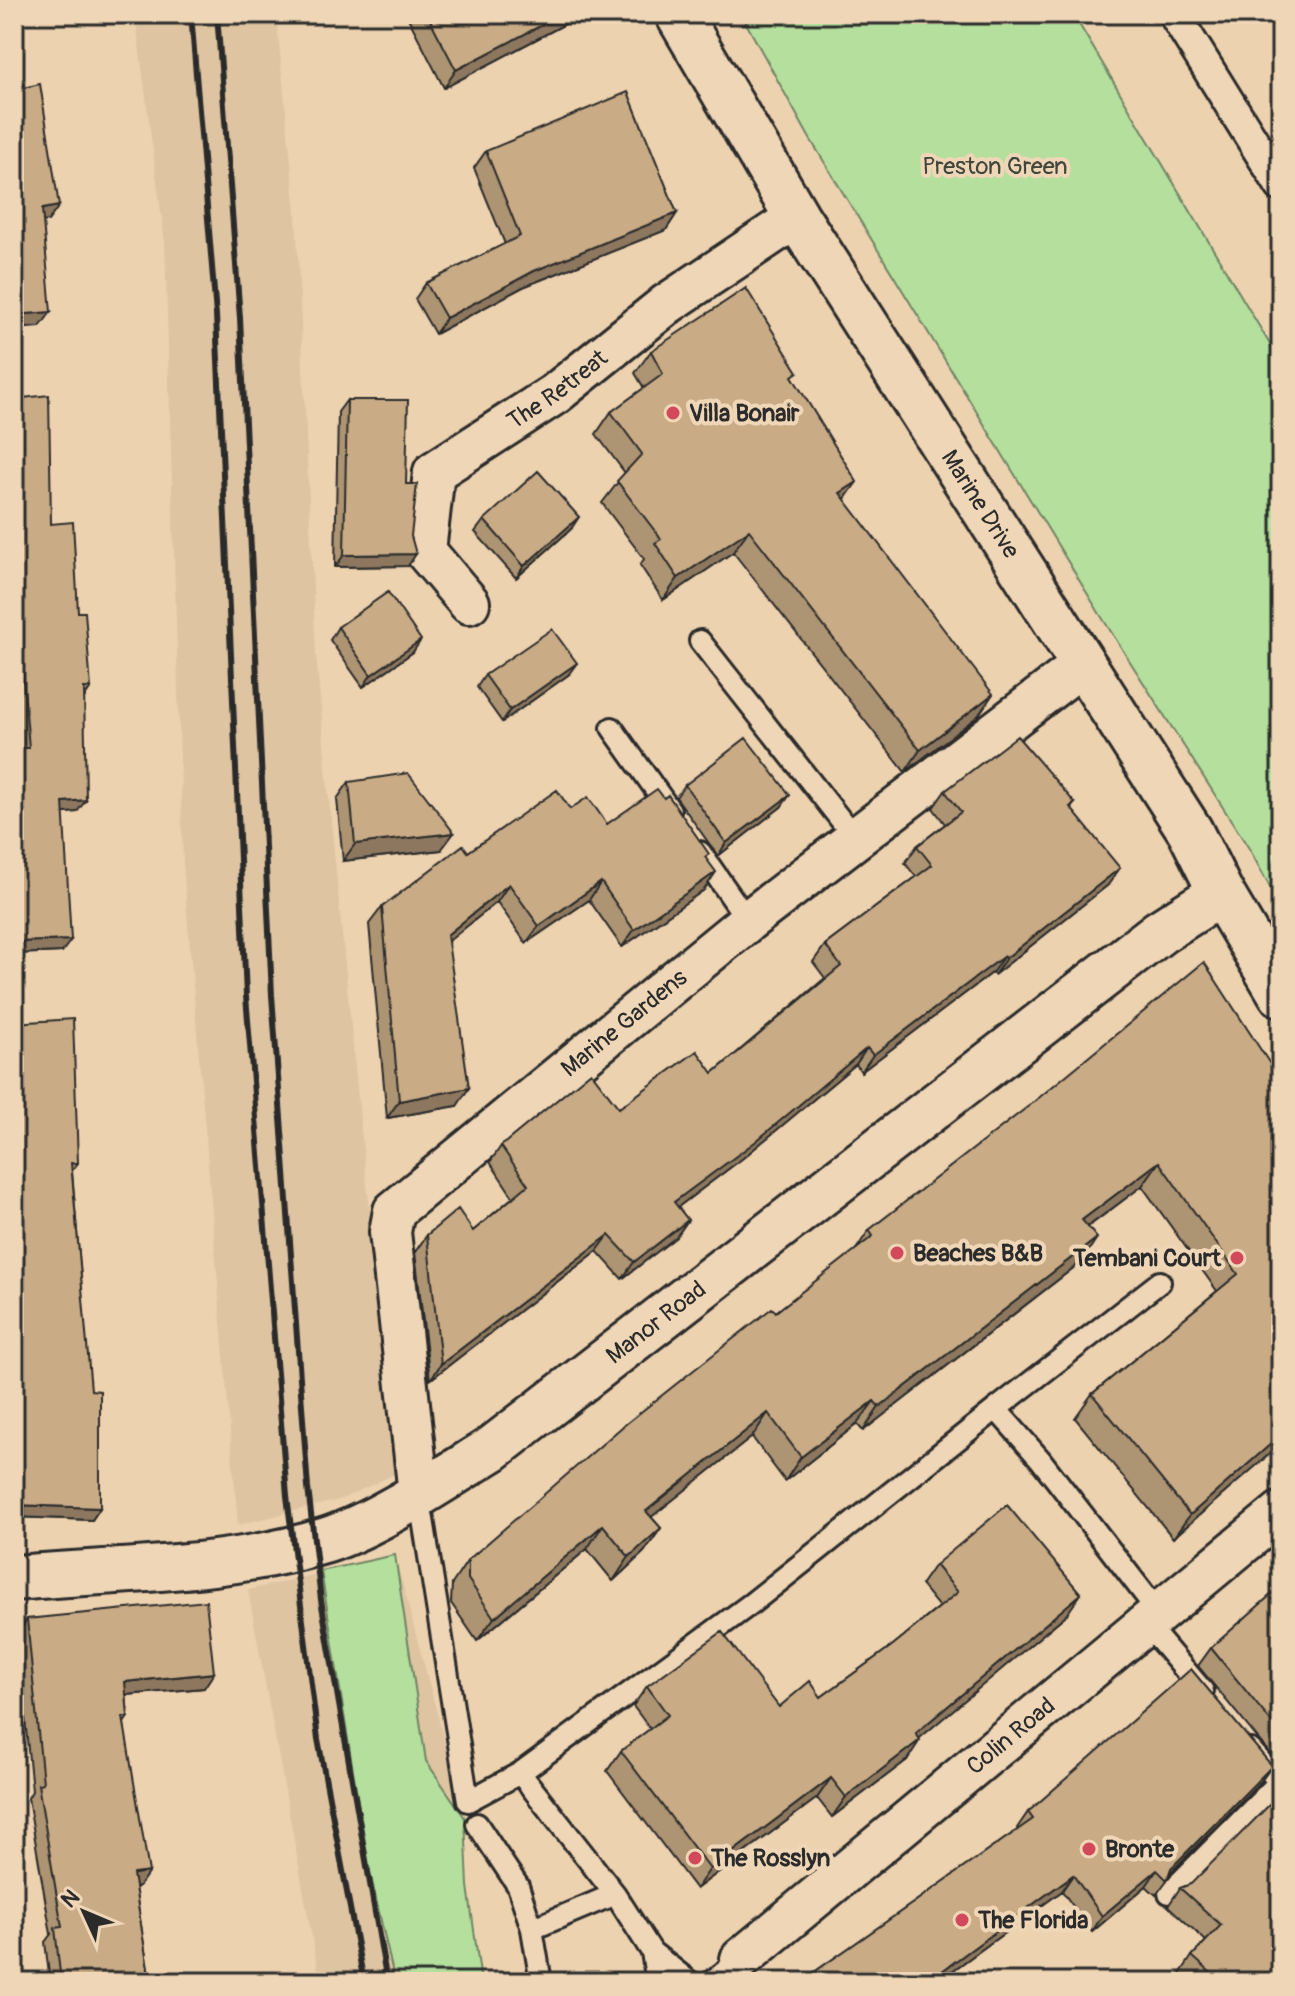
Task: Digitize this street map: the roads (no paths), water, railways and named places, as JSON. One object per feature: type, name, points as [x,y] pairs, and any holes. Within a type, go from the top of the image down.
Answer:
[{"type":"main road","name":"Marine Drive","points":[[678,14],[797,217],[1190,831],[1221,893],[1281,994]]},
{"type":"main road","name":"Manor Road","points":[[14,1578],[243,1561],[330,1539],[419,1494],[492,1449],[1160,932],[1221,893]]},
{"type":"street","points":[[1174,14],[1281,186]]},
{"type":"street","name":"The Retreat","points":[[469,603],[425,551],[434,472],[555,394],[667,304],[797,217]]},
{"type":"street","name":"Marine Gardens","points":[[419,1494],[390,1232],[394,1211],[748,921],[1082,665]]},
{"type":"street","name":"Colin Road","points":[[726,1971],[1281,1512]]},
{"type":"lane","points":[[700,641],[855,838]]},
{"type":"lane","points":[[612,728],[748,921]]},
{"type":"lane","points":[[419,1494],[468,1801],[520,1773],[752,1603],[1160,1282]]},
{"type":"lane","points":[[996,1409],[1040,1459],[1218,1709]]},
{"type":"lane","points":[[1169,1893],[1279,1782],[1238,1734]]},
{"type":"lane","points":[[520,1773],[615,1894],[652,1952],[690,1982]]},
{"type":"lane","points":[[477,1824],[518,1886],[532,1929],[541,1982]]},
{"type":"lane","points":[[532,1929],[615,1894]]},
{"type":"lane","points":[[652,1952],[657,1982]]},
{"type":"railway","points":[[191,14],[216,315],[246,996],[287,1496],[318,1739],[364,1982]]},
{"type":"railway","points":[[217,14],[240,318],[272,995],[308,1488],[321,1600],[387,1982]]},
{"type":"place","name":"Villa Bonair","points":[[673,413]]},
{"type":"place","name":"Beaches B&B","points":[[897,1253]]},
{"type":"place","name":"Tembani Court","points":[[1237,1258]]},
{"type":"place","name":"Bronte","points":[[1089,1849]]},
{"type":"place","name":"The Rosslyn","points":[[695,1858]]},
{"type":"place","name":"The Florida","points":[[962,1920]]},
{"type":"park label","name":"Preston Green","points":[[995,166]]}]
